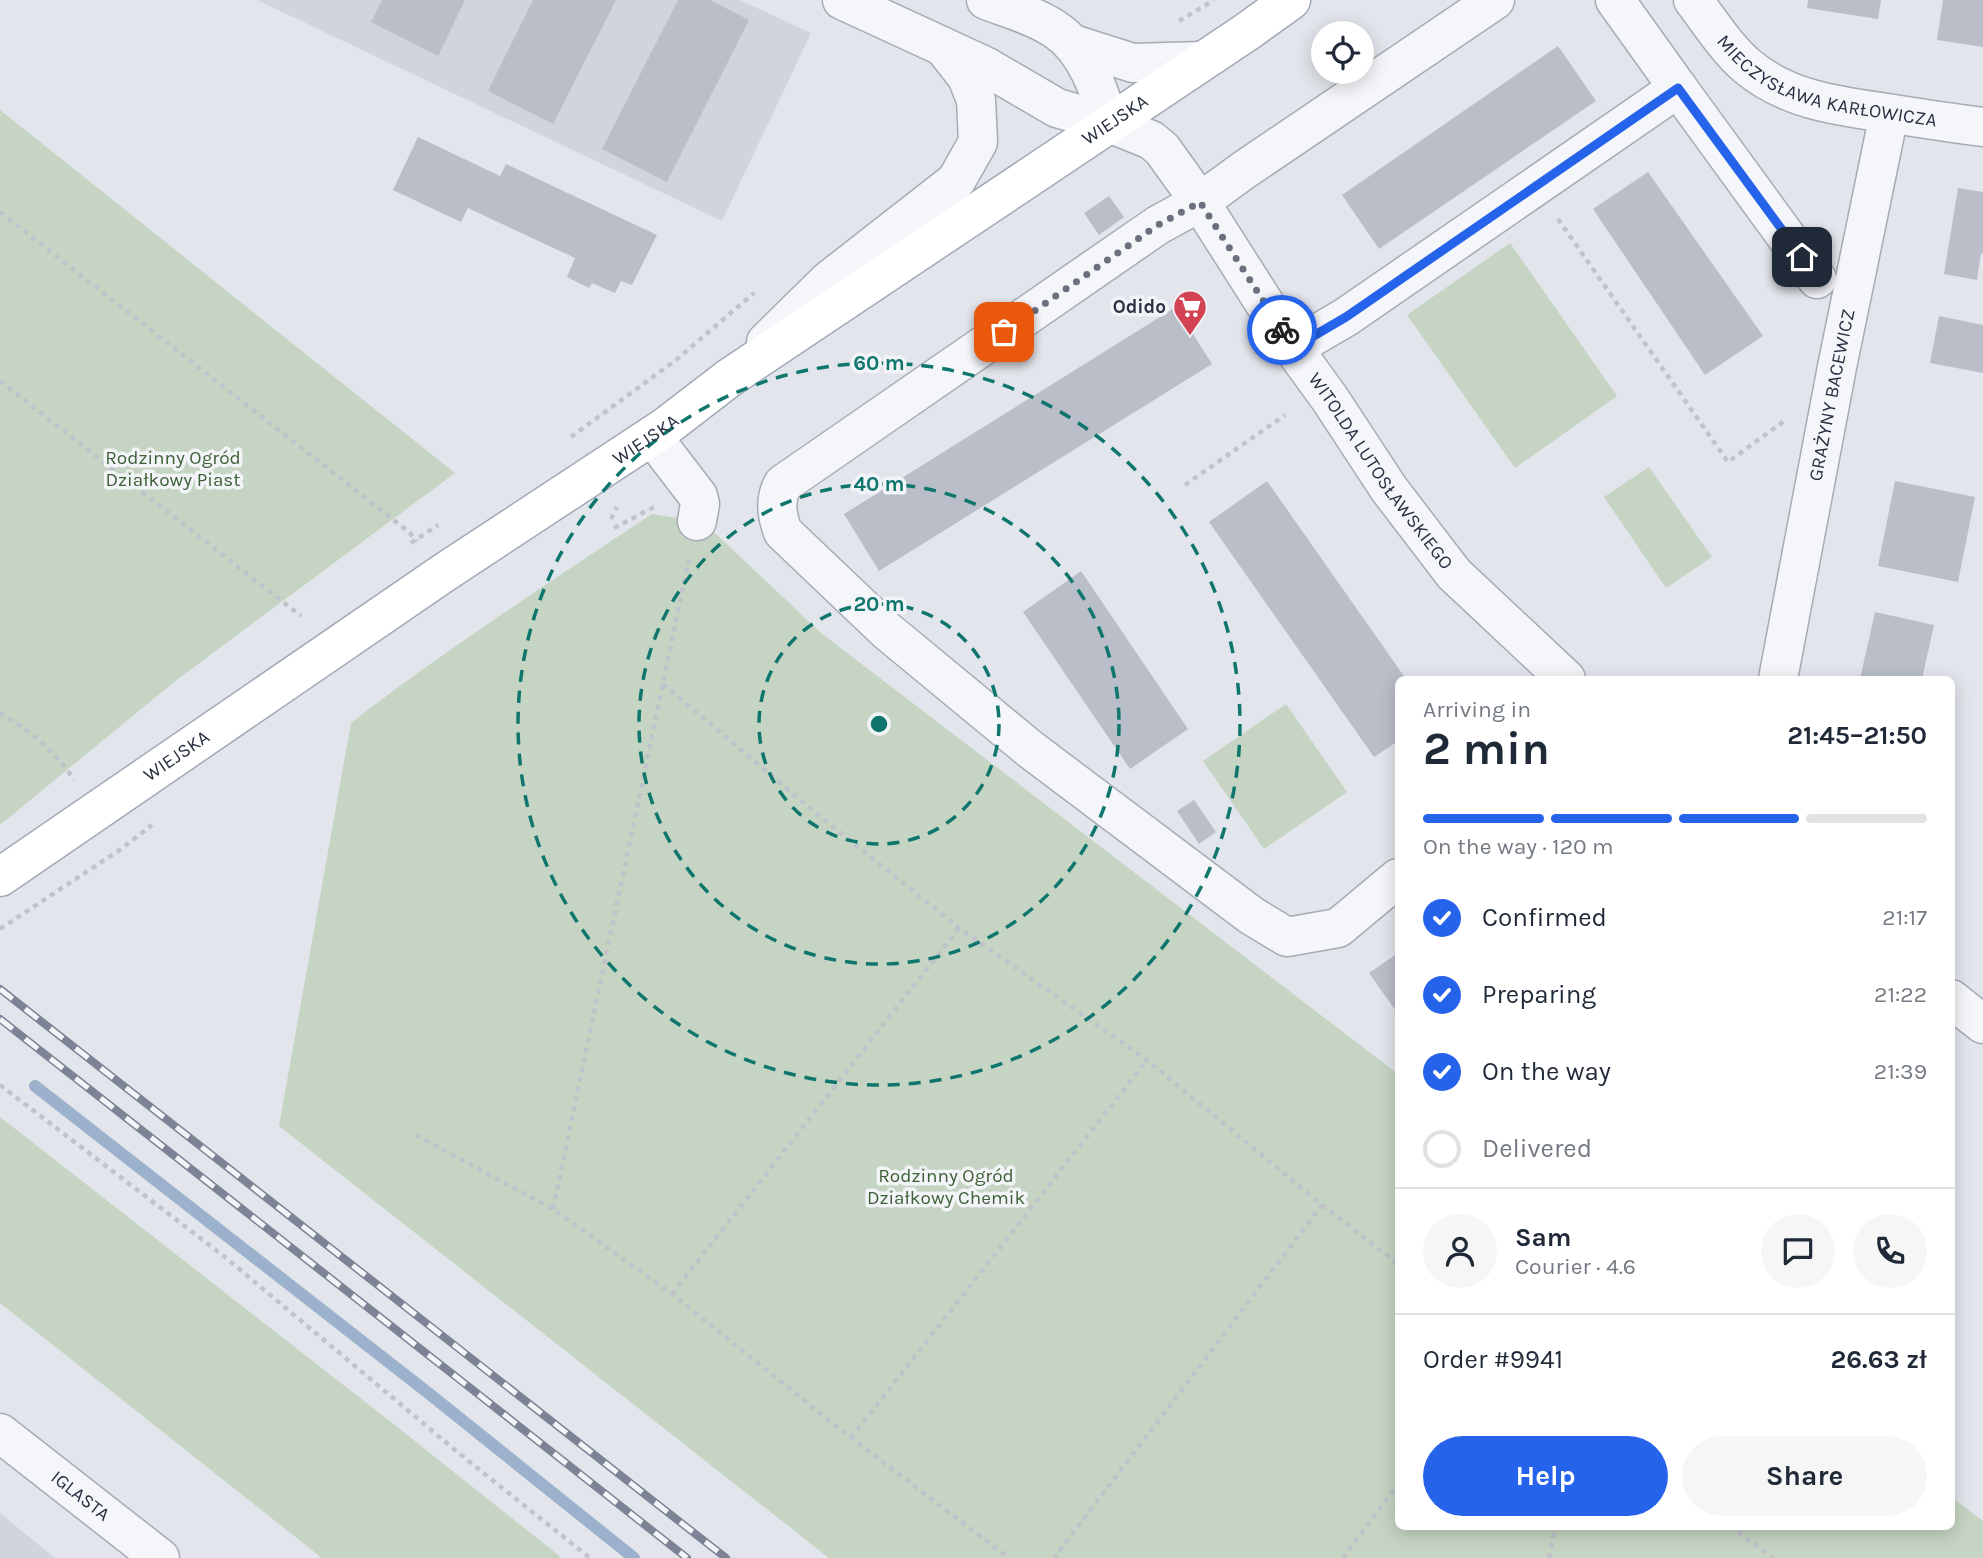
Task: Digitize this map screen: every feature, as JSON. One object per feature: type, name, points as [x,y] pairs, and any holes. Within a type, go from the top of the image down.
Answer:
[{"type":"main road","name":"WIEJSKA","points":[[0,877],[445,572],[652,436],[729,378],[1291,0]]},
{"type":"street","name":"WITOLDA LUTOSŁAWSKIEGO","points":[[842,0],[985,66],[1057,108],[1109,123],[1151,140],[1162,149],[1200,202],[1293,348],[1389,489],[1454,574],[1563,676]]},
{"type":"street","points":[[986,0],[1056,29],[1073,44],[1097,85],[1109,123]]},
{"type":"street","points":[[1395,880],[1338,928],[1287,937],[1252,916],[1030,749],[887,631],[783,532],[777,501],[783,484],[1158,225],[1200,202],[1495,0]]},
{"type":"street","points":[[1615,0],[1817,279]]},
{"type":"street","name":"MIECZYSŁAWA KARŁOWICZA","points":[[1693,0],[1730,49],[1747,66],[1794,93],[1826,103],[1983,127]]},
{"type":"street","points":[[1073,44],[1133,63],[1202,61]]},
{"type":"street","points":[[729,378],[828,281],[956,181],[978,142],[976,100],[967,77],[945,49]]},
{"type":"street","points":[[1293,348],[1346,317],[1678,88]]},
{"type":"street","name":"GRAŻYNY BACEWICZ","points":[[1779,676],[1839,354],[1889,114]]},
{"type":"street","points":[[652,436],[698,496],[697,521]]},
{"type":"street","points":[[1955,1002],[1983,1024]]},
{"type":"street","name":"IGLASTA","points":[[0,1433],[160,1558]]},
{"type":"path","points":[[1536,187],[1728,462]]},
{"type":"path","points":[[0,212],[409,532],[445,572]]},
{"type":"path","points":[[0,381],[301,616]]},
{"type":"path","points":[[1185,485],[1284,415]]},
{"type":"path","points":[[553,1209],[697,521]]},
{"type":"path","points":[[663,684],[811,809],[959,928],[1147,1060],[1395,1262]]},
{"type":"path","points":[[0,713],[23,727],[63,763],[94,813]]},
{"type":"path","points":[[0,929],[121,849],[160,819]]},
{"type":"path","points":[[672,1294],[959,928]]},
{"type":"path","points":[[851,1438],[1147,1060]]},
{"type":"path","points":[[0,1085],[225,1257],[461,1455],[590,1558]]},
{"type":"path","points":[[416,1135],[553,1209],[672,1294],[851,1438],[1009,1558]]},
{"type":"path","points":[[1054,1558],[1322,1205]]},
{"type":"path","points":[[1343,1558],[1395,1488]]},
{"type":"path","points":[[1549,1558],[1554,1530]]},
{"type":"path","points":[[1735,1530],[1773,1558]]},
{"type":"shaded area","points":[[257,0],[740,0],[811,33],[722,221]]},
{"type":"shaded area","points":[[0,1513],[55,1558],[0,1558]]},
{"type":"green space","name":"Rodzinny Ogród Działkowy Piast","points":[[0,110],[455,473],[174,682],[0,825]]},
{"type":"green space","points":[[1510,243],[1617,396],[1515,468],[1407,315]]},
{"type":"green space","points":[[1649,467],[1712,557],[1666,588],[1604,497]]},
{"type":"green space","name":"Rodzinny Ogród Działkowy Chemik","points":[[652,514],[697,521],[714,532],[821,633],[1395,1072],[1395,1530],[1955,1530],[1955,1500],[1983,1521],[1983,1558],[829,1558],[279,1126],[351,723],[538,590]]},
{"type":"green space","points":[[1286,704],[1347,792],[1264,849],[1203,761]]},
{"type":"green space","points":[[0,1117],[562,1558],[322,1558],[0,1303]]},
{"type":"building","points":[[382,0],[465,0],[438,56],[371,22]]},
{"type":"building","points":[[533,0],[616,0],[553,124],[488,91]]},
{"type":"building","points":[[678,0],[710,0],[749,20],[667,182],[602,149]]},
{"type":"building","points":[[1808,0],[1881,0],[1878,19],[1807,8]]},
{"type":"building","points":[[1943,0],[1983,0],[1983,47],[1937,40]]},
{"type":"building","points":[[1558,46],[1596,101],[1379,249],[1342,195]]},
{"type":"building","points":[[418,137],[500,176],[506,164],[657,235],[632,285],[621,281],[615,293],[592,283],[589,288],[567,277],[575,258],[468,208],[461,222],[393,190]]},
{"type":"building","points":[[1648,172],[1763,336],[1705,375],[1593,209]]},
{"type":"building","points":[[1958,188],[1983,192],[1983,254],[1981,253],[1977,280],[1944,274]]},
{"type":"building","points":[[1109,196],[1124,217],[1099,235],[1084,213]]},
{"type":"building","points":[[1176,307],[1212,364],[879,571],[844,514]]},
{"type":"building","points":[[1939,316],[1983,325],[1983,373],[1930,363]]},
{"type":"building","points":[[1267,481],[1404,676],[1395,676],[1395,743],[1374,757],[1209,522]]},
{"type":"building","points":[[1895,481],[1975,497],[1958,582],[1878,566]]},
{"type":"building","points":[[1081,571],[1188,729],[1130,769],[1023,612]]},
{"type":"building","points":[[1875,612],[1934,625],[1923,676],[1861,676]]},
{"type":"building","points":[[1194,800],[1216,832],[1199,844],[1177,811]]},
{"type":"building","points":[[1395,955],[1395,1010],[1369,973]]},
{"type":"waterway","points":[[35,1086],[427,1392],[634,1558]]},
{"type":"railway","points":[[0,989],[726,1558]]},
{"type":"railway","points":[[0,1019],[687,1558]]},
{"type":"way so far","points":[[1004,332],[1158,225],[1200,202],[1282,330]]},
{"type":"place","name":"Odido","points":[[1190,337]]},
{"type":"route","points":[[1282,330],[1293,348],[1346,317],[1678,88],[1802,257]]}]
